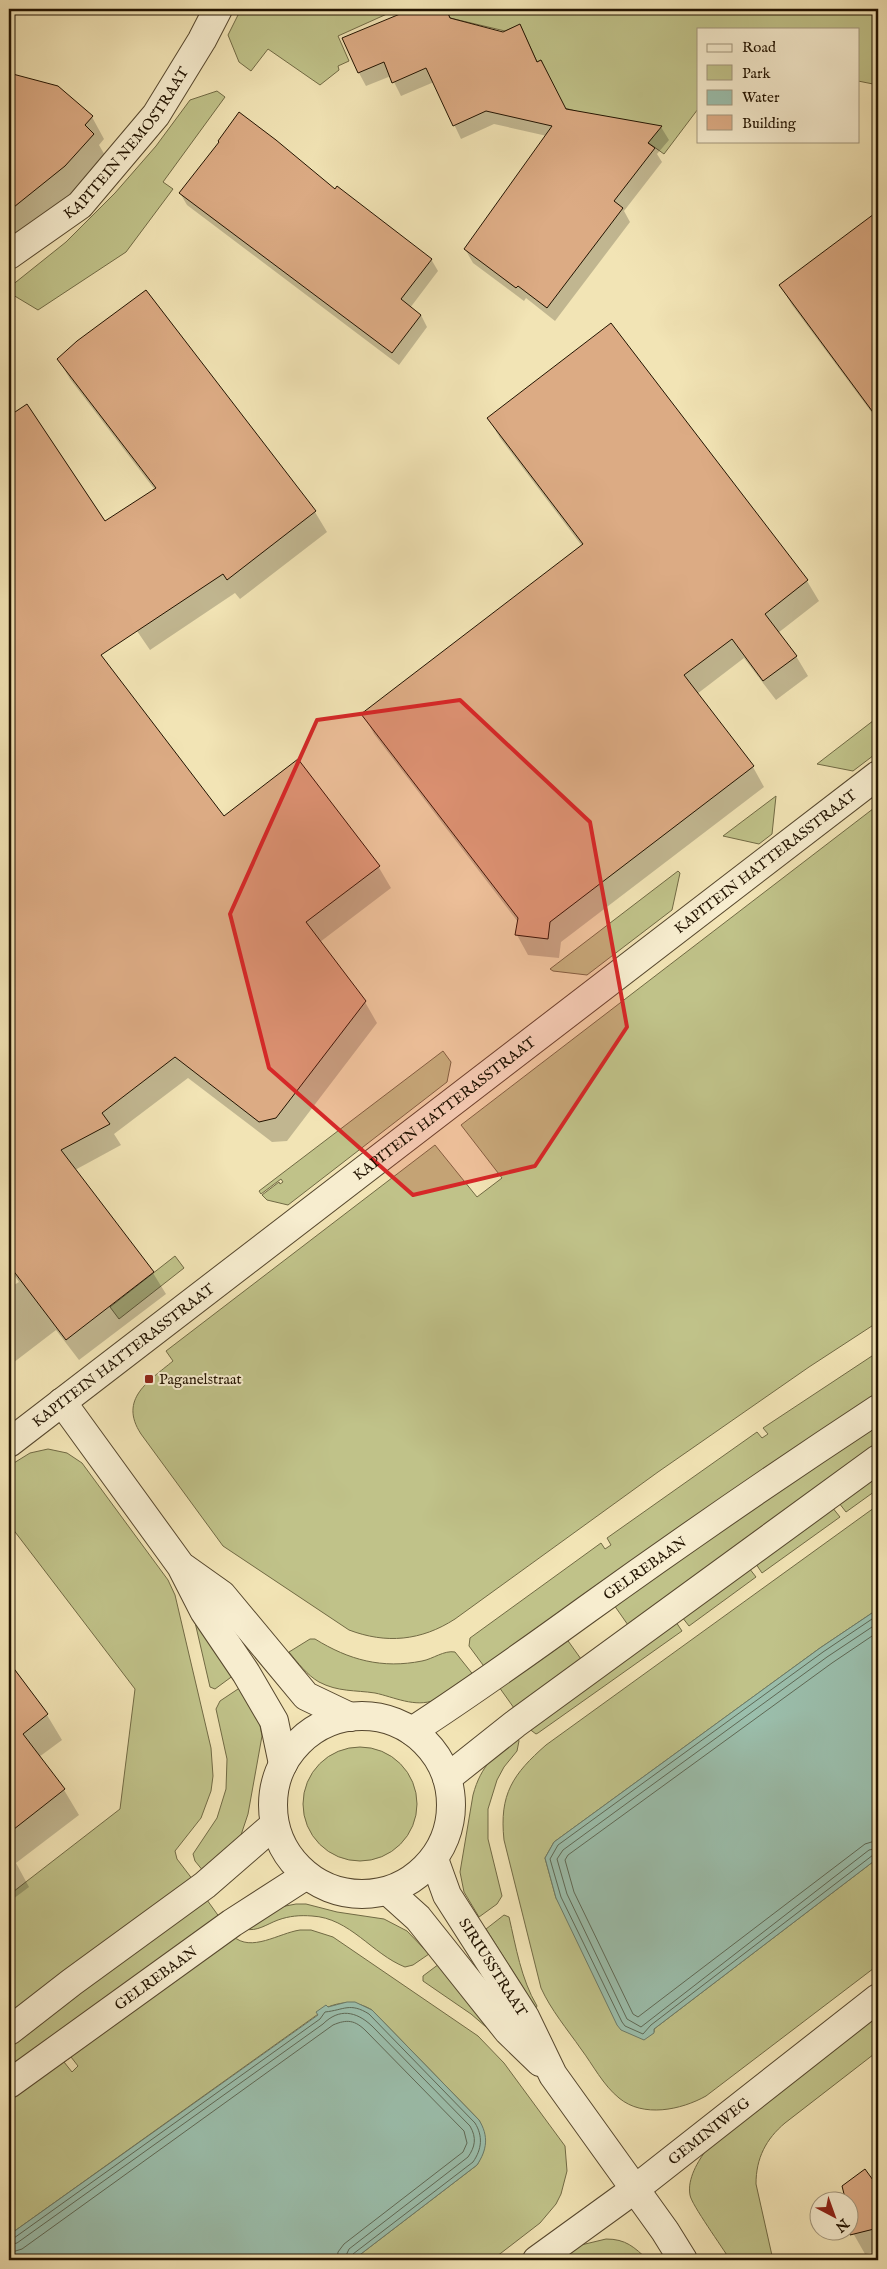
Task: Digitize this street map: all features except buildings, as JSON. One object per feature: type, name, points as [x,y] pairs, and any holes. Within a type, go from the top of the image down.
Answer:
[{"type":"street","name":"KAPITEIN NEMOSTRAAT","points":[[9,255],[80,205],[156,115],[202,40],[218,9]]},
{"type":"street","name":"KAPITEIN HATTERASSTRAAT","points":[[9,1442],[878,775]]},
{"type":"street","points":[[62,1402],[181,1566],[204,1611],[246,1673],[274,1721],[282,1764]]},
{"type":"street","name":"GELREBAAN","points":[[412,1731],[485,1683],[777,1476],[878,1409]]},
{"type":"street","points":[[447,1778],[515,1724],[878,1459]]},
{"type":"street","points":[[181,1566],[222,1595],[306,1696],[350,1717]]},
{"type":"street","points":[[371,1716],[393,1721],[412,1731],[433,1751],[447,1778],[452,1806],[447,1834],[434,1859],[414,1878],[388,1891],[359,1895],[331,1890],[305,1876],[285,1853],[274,1825],[272,1804],[275,1784],[282,1764],[294,1746],[310,1732],[329,1722],[350,1717],[371,1716]]},
{"type":"street","points":[[9,2031],[72,1982],[205,1885],[274,1825]]},
{"type":"street","name":"SIRIUSSTRAAT","points":[[434,1859],[447,1895],[525,2017],[553,2075],[683,2260]]},
{"type":"street","name":"GELREBAAN","points":[[9,2084],[232,1923],[305,1876]]},
{"type":"street","name":"SIRIUSSTRAAT","points":[[388,1891],[418,1918],[508,2031],[553,2075]]},
{"type":"street","name":"GEMINIWEG","points":[[537,2260],[635,2190],[878,1998]]},
{"type":"highlighted area","points":[[460,700],[590,822],[627,1027],[535,1166],[413,1195],[269,1068],[230,914],[317,720]]},
{"type":"green space","points":[[241,9],[398,9],[338,36],[349,61],[338,66],[339,70],[320,85],[268,49],[251,71],[239,62],[228,35]]},
{"type":"green space","points":[[446,9],[878,9],[878,85],[860,81],[860,28],[697,28],[697,110],[664,154],[622,124],[561,107],[541,60],[537,62],[520,25],[505,31],[450,18]]},
{"type":"green space","points":[[217,91],[225,97],[163,182],[173,189],[126,252],[38,310],[13,295],[10,289],[11,286],[66,242],[115,193],[156,146],[190,100]]},
{"type":"green space","points":[[878,717],[878,752],[853,771],[817,764]]},
{"type":"green space","points":[[776,796],[772,834],[759,844],[723,836]]},
{"type":"green space","points":[[878,805],[878,1322],[809,1367],[658,1472],[455,1619],[429,1632],[403,1638],[390,1638],[376,1637],[349,1630],[223,1546],[141,1434],[135,1422],[133,1411],[139,1392],[173,1361],[166,1351],[435,1145],[477,1197],[502,1178],[461,1125]]},
{"type":"green space","points":[[678,871],[680,873],[672,910],[587,975],[550,969]]},
{"type":"green space","points":[[443,1051],[451,1062],[447,1082],[288,1205],[267,1200],[262,1195],[279,1182],[280,1184],[283,1182],[281,1179],[261,1194],[259,1191]]},
{"type":"green space","points":[[175,1256],[184,1268],[119,1319],[110,1307]]},
{"type":"green space","points":[[878,1352],[878,1396],[486,1669],[469,1646],[470,1638],[601,1543],[605,1549],[611,1545],[607,1538],[757,1432],[762,1438],[768,1434],[763,1428]]},
{"type":"green space","points":[[878,1422],[878,1445],[628,1625],[614,1605]]},
{"type":"green space","points":[[48,1449],[67,1453],[82,1463],[168,1580],[175,1595],[211,1748],[213,1776],[211,1791],[201,1818],[175,1851],[177,1859],[193,1880],[9,2016],[9,1895],[120,1809],[135,1689],[9,1524],[9,1466],[30,1453]]},
{"type":"green space","points":[[878,1474],[878,1489],[846,1512],[839,1503]]},
{"type":"green space","points":[[878,1505],[878,1609],[820,1648],[554,1842],[545,1858],[556,1898],[642,2038],[654,2032],[654,2029],[878,1858],[878,1965],[706,2096],[685,2105],[662,2110],[639,2108],[629,2104],[613,2093],[603,2081],[554,2012],[541,1988],[504,1840],[503,1824],[506,1797],[517,1776],[546,1745]]},
{"type":"green space","points":[[832,1507],[840,1517],[762,1573],[756,1564]]},
{"type":"green space","points":[[749,1568],[756,1577],[689,1626],[682,1617]]},
{"type":"green space","points":[[194,1618],[234,1675],[215,1689],[210,1687]]},
{"type":"green space","points":[[676,1622],[682,1631],[538,1733],[536,1734],[528,1728]]},
{"type":"green space","points":[[566,1638],[581,1659],[514,1708],[499,1687]]},
{"type":"green space","points":[[310,1639],[315,1639],[353,1657],[380,1663],[407,1663],[426,1660],[447,1652],[455,1652],[475,1677],[440,1698],[420,1703],[375,1693],[333,1688],[311,1676],[289,1652]]},
{"type":"green space","points":[[241,1687],[258,1715],[262,1736],[248,1814],[241,1835],[234,1845],[204,1872],[195,1861],[193,1854],[217,1818],[226,1789],[227,1759],[216,1709],[220,1701]]},
{"type":"green space","points":[[517,1736],[519,1741],[517,1751],[504,1767],[497,1780],[488,1809],[488,1839],[502,1896],[497,1904],[479,1917],[464,1892],[460,1872],[473,1795],[480,1776],[490,1761]]},
{"type":"green space","points":[[360,1747],[382,1752],[400,1764],[412,1782],[417,1804],[412,1826],[400,1844],[382,1856],[360,1861],[338,1856],[320,1844],[308,1826],[303,1804],[308,1782],[320,1764],[338,1752]]},
{"type":"green space","points":[[207,1900],[220,1918],[9,2071],[9,2048],[57,2010]]},
{"type":"green space","points":[[306,1904],[337,1912],[384,1919],[407,1931],[429,1954],[413,1965],[405,1967],[382,1954],[338,1923],[326,1918],[312,1916],[290,1917],[258,1929],[245,1929],[275,1908]]},
{"type":"green space","points":[[504,1915],[509,1917],[523,1974],[537,2006],[536,2008],[486,1929]]},
{"type":"green space","points":[[311,1930],[333,1937],[478,2036],[504,2063],[565,2146],[567,2171],[561,2194],[556,2204],[540,2223],[492,2260],[353,2260],[477,2165],[483,2153],[485,2138],[479,2120],[372,2010],[361,2005],[345,2003],[328,2007],[9,2235],[9,2098],[233,1936],[240,1941],[248,1943],[292,1932]],"holes":[[[71,2057],[78,2066],[72,2072],[64,2062]]]},
{"type":"green space","points":[[439,1964],[493,2033],[471,2014],[423,1981],[423,1976]]},
{"type":"green space","points":[[878,2014],[878,2051],[778,2129],[767,2142],[760,2157],[756,2184],[773,2260],[730,2260],[701,2216],[690,2195],[690,2183],[700,2159],[707,2149]]},
{"type":"green space","points":[[606,2239],[624,2242],[648,2260],[559,2260],[581,2245]]},
{"type":"water","points":[[878,1609],[878,1858],[654,2029],[654,2033],[644,2040],[621,2030],[556,1898],[545,1858],[554,1842],[820,1648]]},
{"type":"water","points":[[355,2002],[372,2010],[479,2120],[486,2143],[477,2165],[353,2260],[9,2260],[9,2235],[318,2015],[316,2012],[326,2005],[328,2007]]},
{"type":"place","name":"Paganelstraat","points":[[149,1379]]}]
